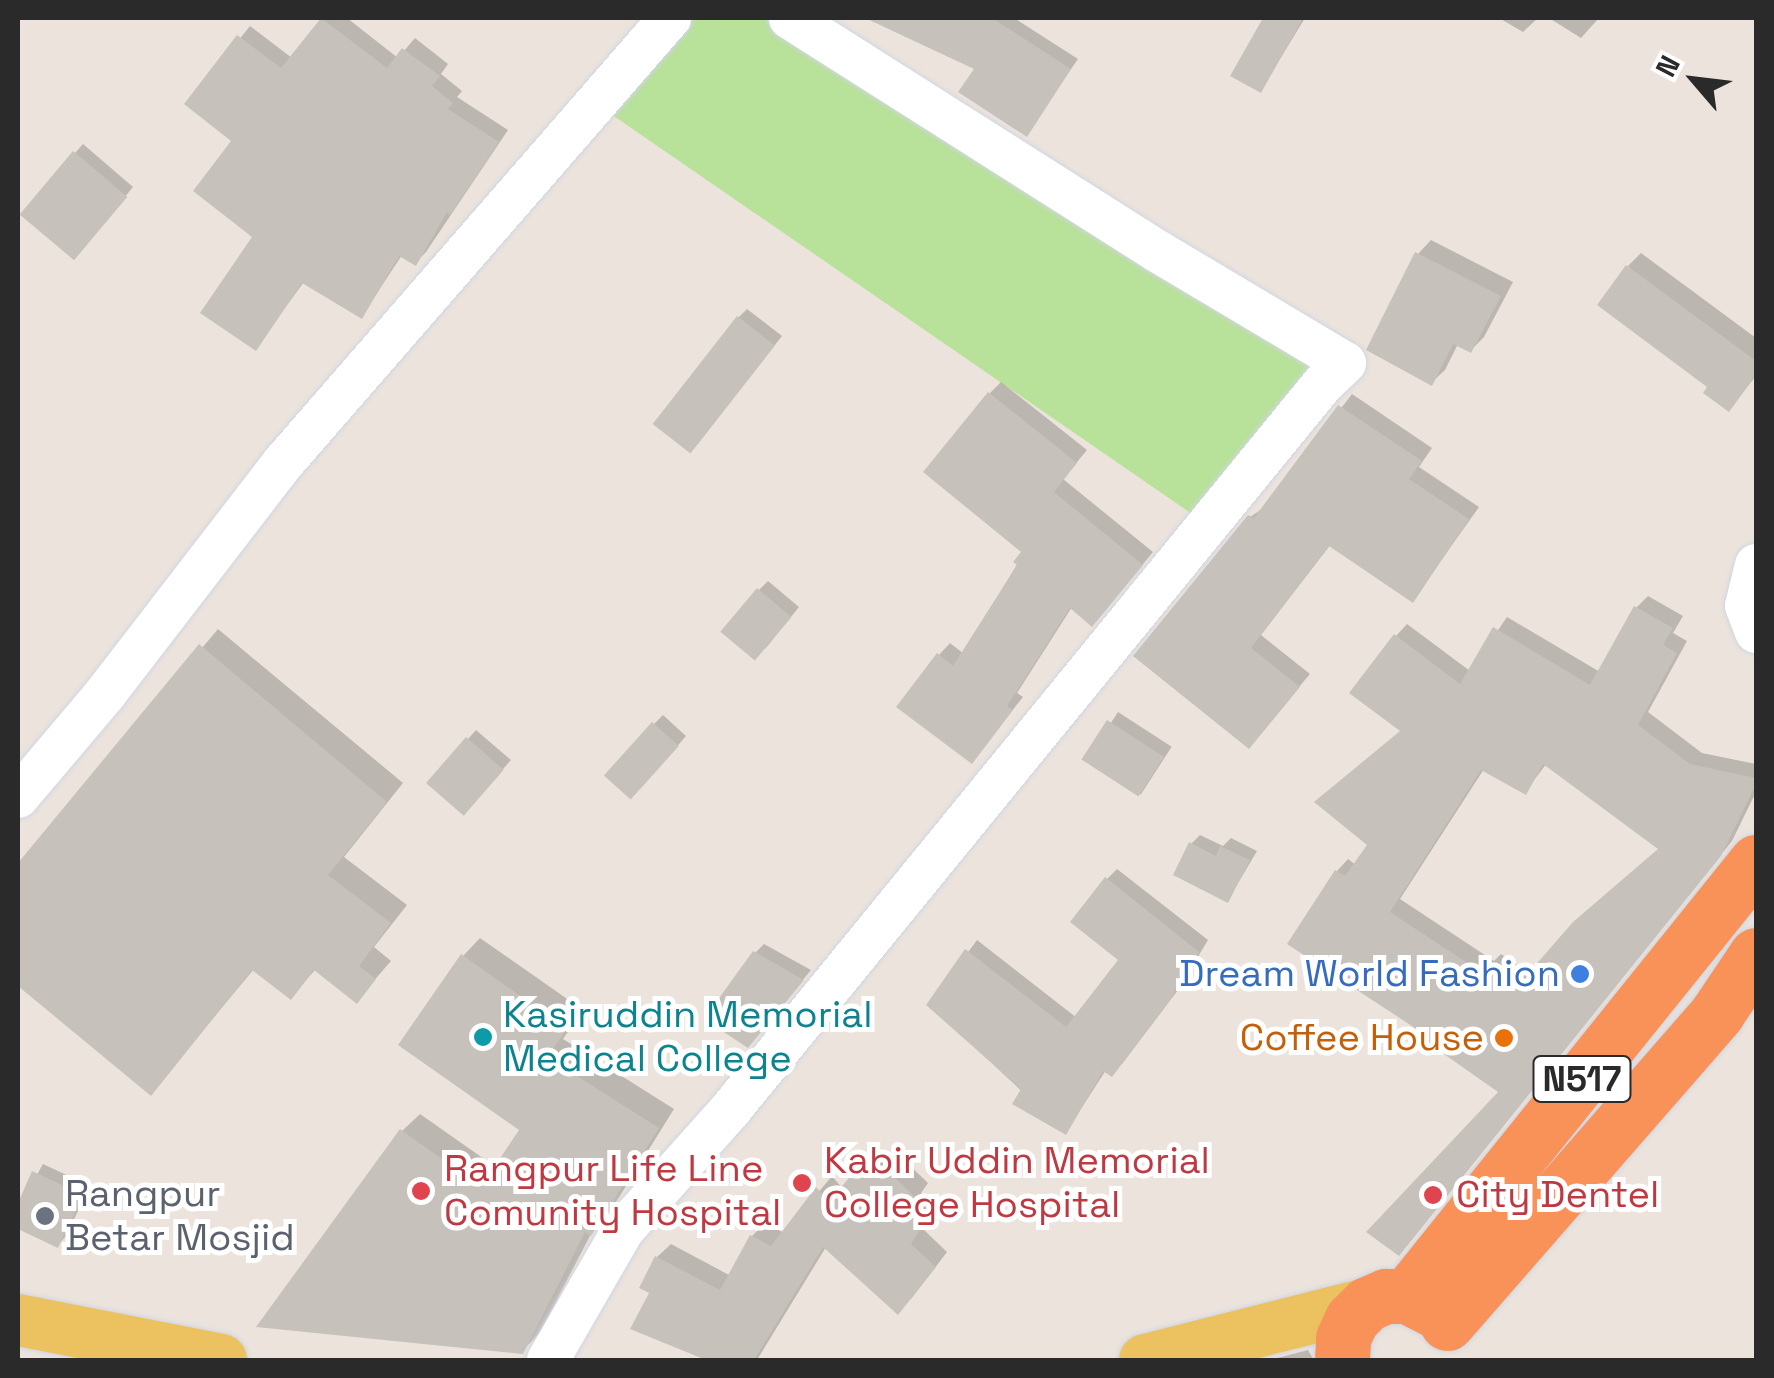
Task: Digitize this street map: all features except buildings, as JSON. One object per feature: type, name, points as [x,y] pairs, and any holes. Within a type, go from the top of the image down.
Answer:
[{"type":"highway","name":"N517","points":[[1419,1321],[1756,862]]},
{"type":"highway","name":"N517","points":[[1335,1360],[1352,1319],[1419,1321],[1717,1013],[1756,955]]},
{"type":"main road","points":[[18,1320],[221,1360]]},
{"type":"main road","points":[[1145,1360],[1419,1321]]},
{"type":"street","points":[[18,797],[104,694],[283,464],[670,18]]},
{"type":"street","points":[[548,1360],[623,1230],[731,1109],[1322,385],[1345,363],[1156,250],[790,18]]},
{"type":"street","points":[[1756,565],[1746,606],[1756,632]]},
{"type":"green space","points":[[682,18],[805,18],[1314,367],[1192,514],[608,112]]},
{"type":"place","name":"Dream World Fashion","points":[[1580,974]]},
{"type":"place","name":"Kasiruddin Memorial Medical College","points":[[483,1037]]},
{"type":"place","name":"Coffee House","points":[[1504,1038]]},
{"type":"place","name":"Kabir Uddin Memorial College Hospital","points":[[802,1183]]},
{"type":"place","name":"Rangpur Life Line Comunity Hospital","points":[[421,1191]]},
{"type":"place","name":"City Dentel","points":[[1433,1195]]},
{"type":"place","name":"Rangpur Betar Mosjid","points":[[45,1216]]}]
